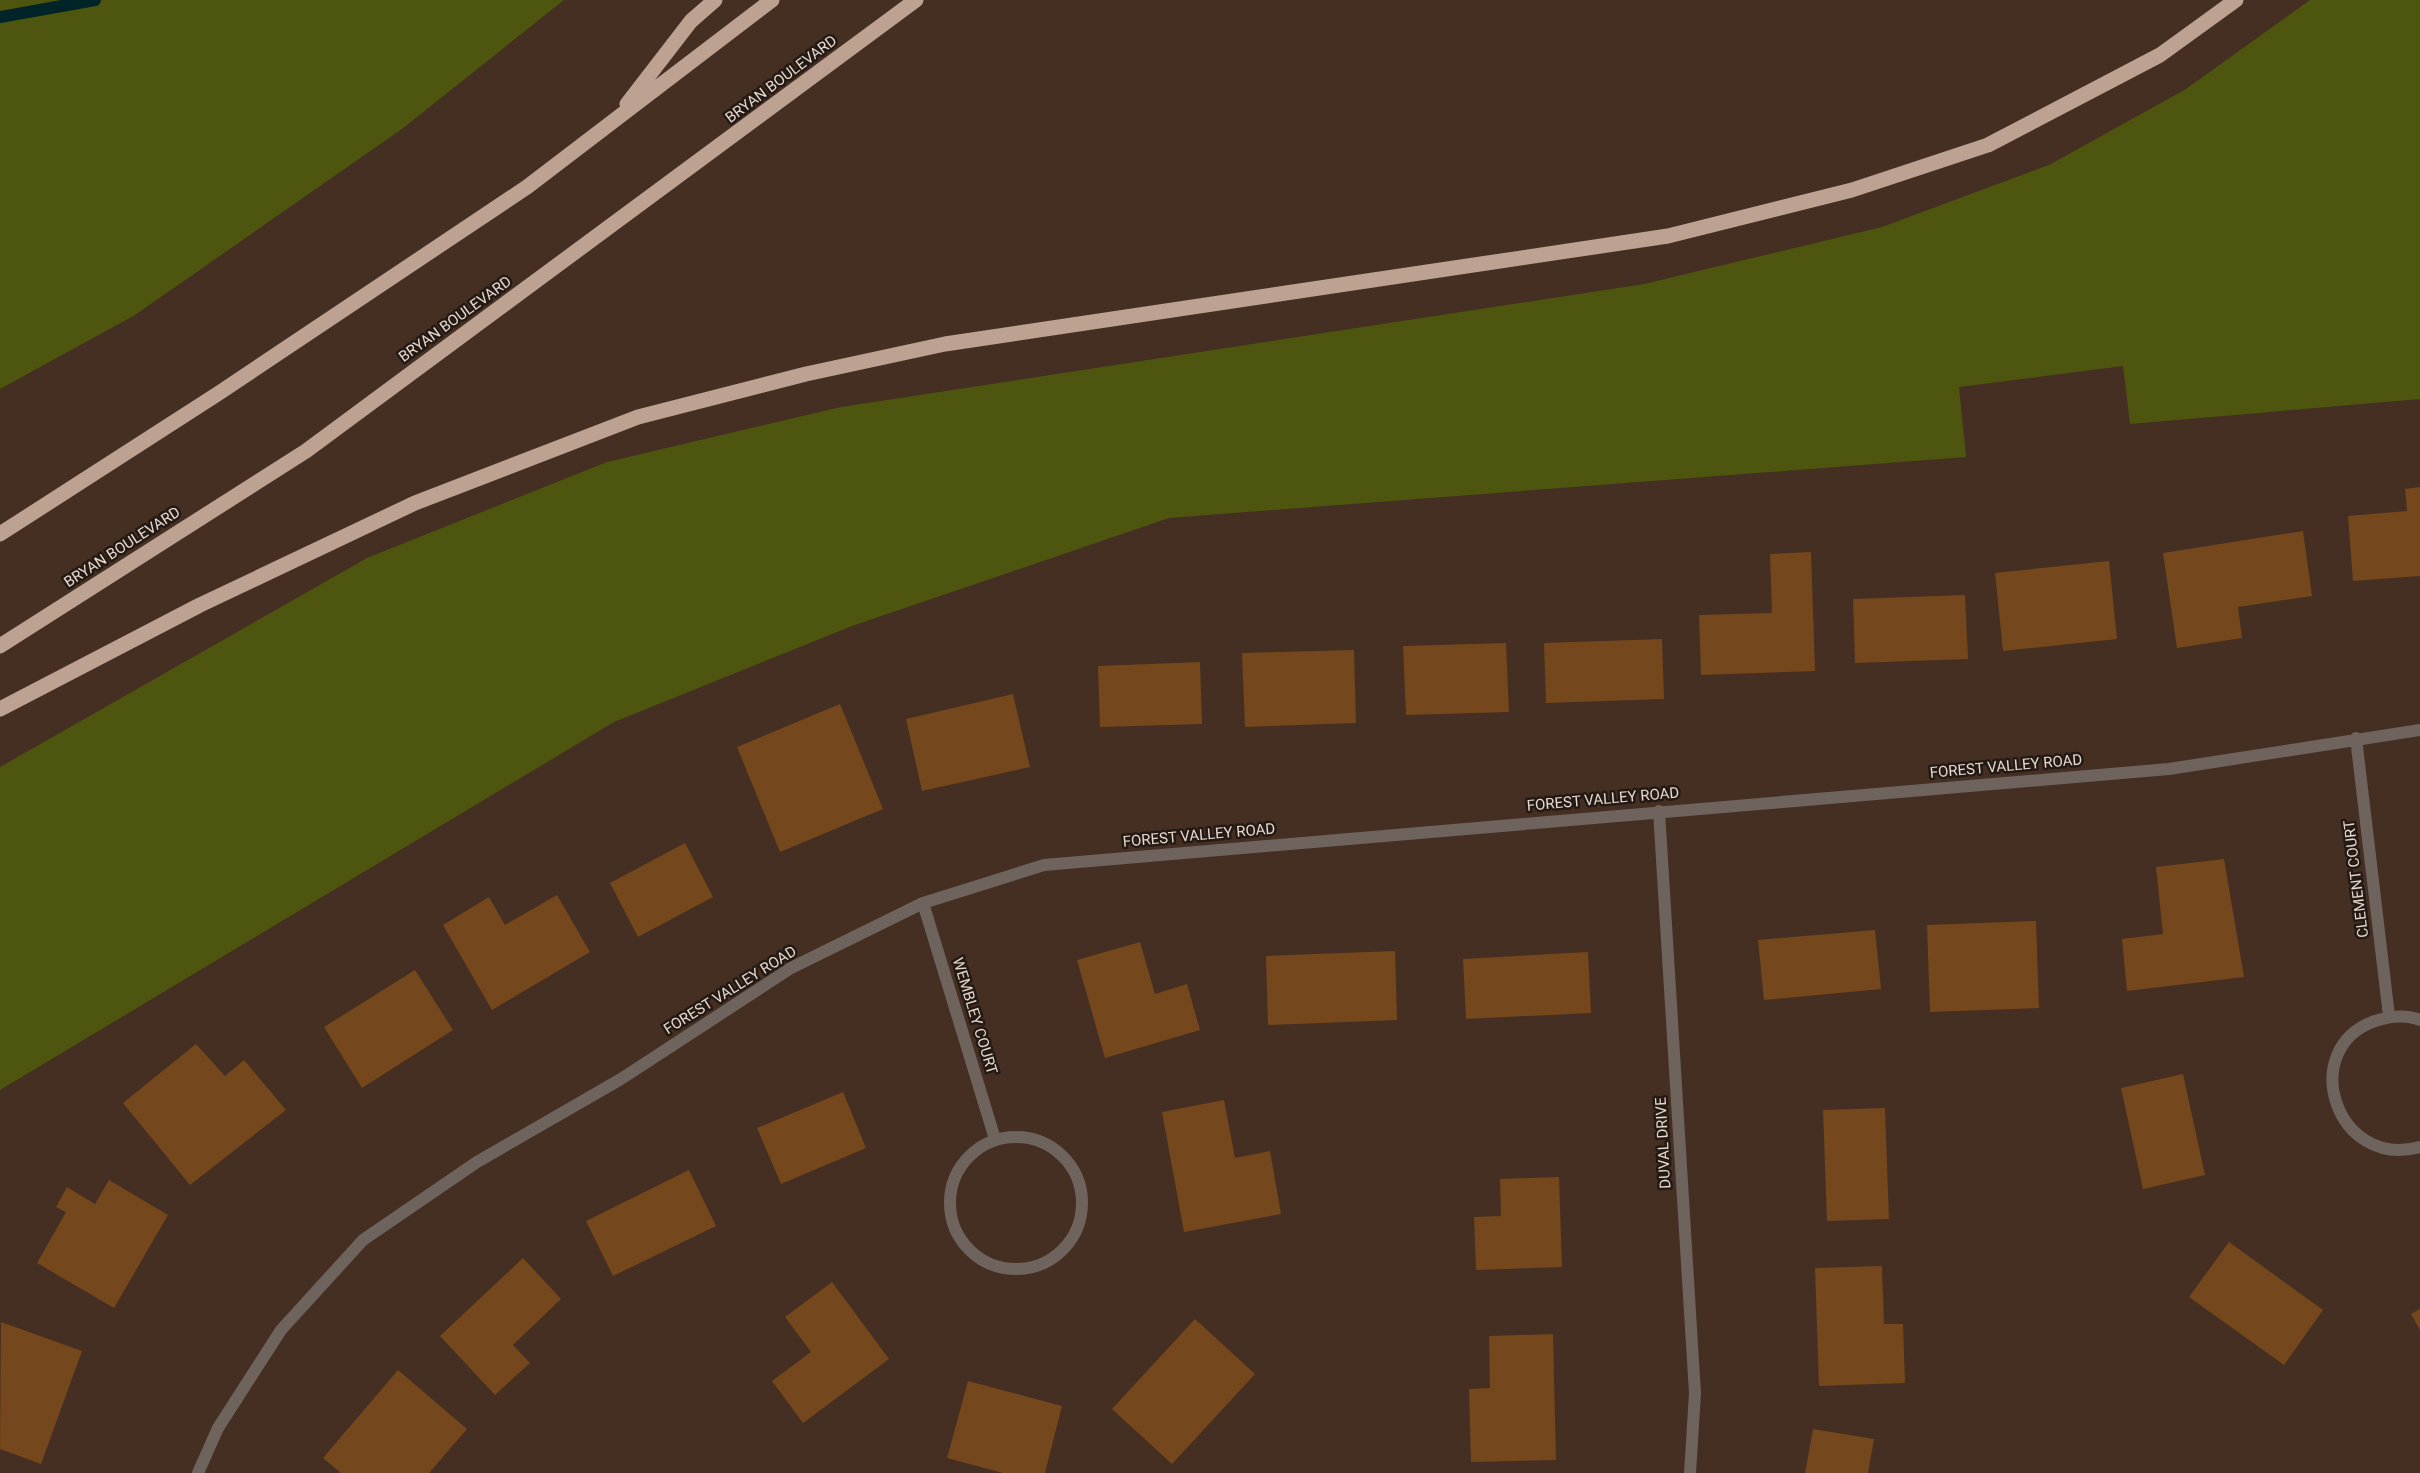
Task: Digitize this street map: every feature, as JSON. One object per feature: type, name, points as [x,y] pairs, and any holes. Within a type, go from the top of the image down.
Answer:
[{"type":"highway","points":[[615,120],[691,21],[715,0]]},
{"type":"highway","points":[[0,534],[219,393],[519,192],[772,0]]},
{"type":"highway","name":"BRYAN BOULEVARD","points":[[0,646],[306,450],[916,0]]},
{"type":"highway","points":[[0,708],[200,605],[415,503],[638,417],[806,374],[945,344],[1668,236],[1852,190],[1988,145],[2160,54],[2236,0]]},
{"type":"street","name":"FOREST VALLEY ROAD","points":[[198,1473],[218,1428],[281,1330],[363,1240],[476,1162],[621,1079],[791,968],[923,903],[1044,865],[1659,811],[2169,769],[2356,738],[2420,730]]},
{"type":"street","name":"CLEMENT COURT","points":[[2356,738],[2389,1016]]},
{"type":"street","name":"DUVAL DRIVE","points":[[1659,811],[1695,1393],[1690,1473]]},
{"type":"street","name":"WEMBLEY COURT","points":[[923,903],[995,1139]]},
{"type":"street","points":[[2420,1020],[2413,1017],[2389,1016],[2367,1024],[2349,1038],[2337,1057],[2332,1080],[2335,1103],[2345,1124],[2362,1140],[2383,1149],[2406,1151],[2420,1147]]},
{"type":"street","points":[[1019,1136],[1043,1142],[1062,1156],[1076,1176],[1082,1199],[1079,1223],[1068,1245],[1050,1261],[1026,1269],[1002,1268],[978,1259],[961,1241],[951,1219],[949,1194],[957,1170],[973,1151],[995,1139],[1019,1136]]},
{"type":"green space","points":[[0,0],[564,0],[402,129],[135,315],[0,389]]},
{"type":"green space","points":[[2310,0],[2420,0],[2420,399],[2130,424],[2123,366],[1959,387],[1966,457],[1169,518],[852,626],[614,722],[0,1090],[0,767],[367,558],[607,462],[841,407],[1644,284],[1882,227],[2049,165],[2186,89]]},
{"type":"building","points":[[2420,487],[2420,576],[2353,581],[2348,516],[2407,511],[2405,489]]},
{"type":"building","points":[[2303,531],[2312,596],[2238,607],[2242,638],[2177,648],[2163,553]]},
{"type":"building","points":[[1811,552],[1815,671],[1701,675],[1699,615],[1772,613],[1770,554]]},
{"type":"building","points":[[2109,561],[2117,639],[2003,651],[1995,573]]},
{"type":"building","points":[[1965,595],[1968,659],[1855,663],[1853,599]]},
{"type":"building","points":[[1662,639],[1664,699],[1546,703],[1544,643]]},
{"type":"building","points":[[1506,643],[1509,712],[1406,715],[1403,646]]},
{"type":"building","points":[[1354,650],[1356,723],[1245,727],[1242,653]]},
{"type":"building","points":[[1200,662],[1202,724],[1100,727],[1098,666]]},
{"type":"building","points":[[1013,694],[1030,767],[922,791],[906,719]]},
{"type":"building","points":[[840,704],[883,809],[780,852],[737,747]]},
{"type":"building","points":[[685,843],[713,897],[638,937],[610,883]]},
{"type":"building","points":[[2224,859],[2244,977],[2127,991],[2122,939],[2163,934],[2156,867]]},
{"type":"building","points":[[557,895],[590,952],[492,1010],[443,925],[489,897],[505,925]]},
{"type":"building","points":[[2036,921],[2039,1008],[1930,1012],[1927,925]]},
{"type":"building","points":[[1875,930],[1881,989],[1764,1000],[1758,940]]},
{"type":"building","points":[[1140,942],[1155,994],[1187,984],[1200,1030],[1105,1058],[1077,960]]},
{"type":"building","points":[[1395,951],[1397,1020],[1268,1025],[1266,956]]},
{"type":"building","points":[[1588,952],[1591,1013],[1466,1019],[1463,959]]},
{"type":"building","points":[[415,970],[453,1030],[362,1088],[324,1027]]},
{"type":"building","points":[[196,1044],[225,1076],[244,1060],[286,1110],[190,1185],[123,1103]]},
{"type":"building","points":[[2183,1074],[2205,1175],[2143,1189],[2121,1088]]},
{"type":"building","points":[[843,1092],[866,1148],[781,1184],[757,1128]]},
{"type":"building","points":[[1224,1100],[1235,1158],[1270,1151],[1281,1214],[1184,1232],[1162,1112]]},
{"type":"building","points":[[1885,1108],[1889,1219],[1827,1221],[1823,1110]]},
{"type":"building","points":[[689,1170],[716,1226],[613,1276],[586,1221]]},
{"type":"building","points":[[1559,1177],[1562,1267],[1476,1270],[1474,1217],[1501,1216],[1500,1179]]},
{"type":"building","points":[[109,1180],[168,1215],[114,1308],[37,1263],[66,1212],[56,1207],[67,1187],[95,1204]]},
{"type":"building","points":[[2229,1242],[2323,1310],[2284,1365],[2189,1297]]},
{"type":"building","points":[[523,1258],[561,1299],[513,1345],[530,1363],[495,1395],[440,1336]]},
{"type":"building","points":[[1882,1266],[1884,1324],[1903,1324],[1905,1383],[1819,1386],[1815,1268]]},
{"type":"building","points":[[832,1282],[889,1359],[803,1423],[772,1381],[811,1352],[785,1317]]},
{"type":"building","points":[[2420,1309],[2420,1330],[2411,1314]]},
{"type":"building","points":[[1195,1319],[1255,1374],[1172,1464],[1112,1409]]},
{"type":"building","points":[[1,1322],[82,1351],[41,1464],[0,1449]]},
{"type":"building","points":[[1553,1334],[1556,1460],[1471,1462],[1469,1389],[1490,1388],[1489,1336]]},
{"type":"building","points":[[398,1370],[467,1429],[429,1473],[341,1473],[323,1458]]},
{"type":"building","points":[[968,1381],[1062,1406],[1045,1473],[1003,1473],[947,1458]]},
{"type":"building","points":[[1813,1429],[1874,1439],[1868,1473],[1805,1473]]},
{"type":"waterway","points":[[0,17],[95,0]]}]
